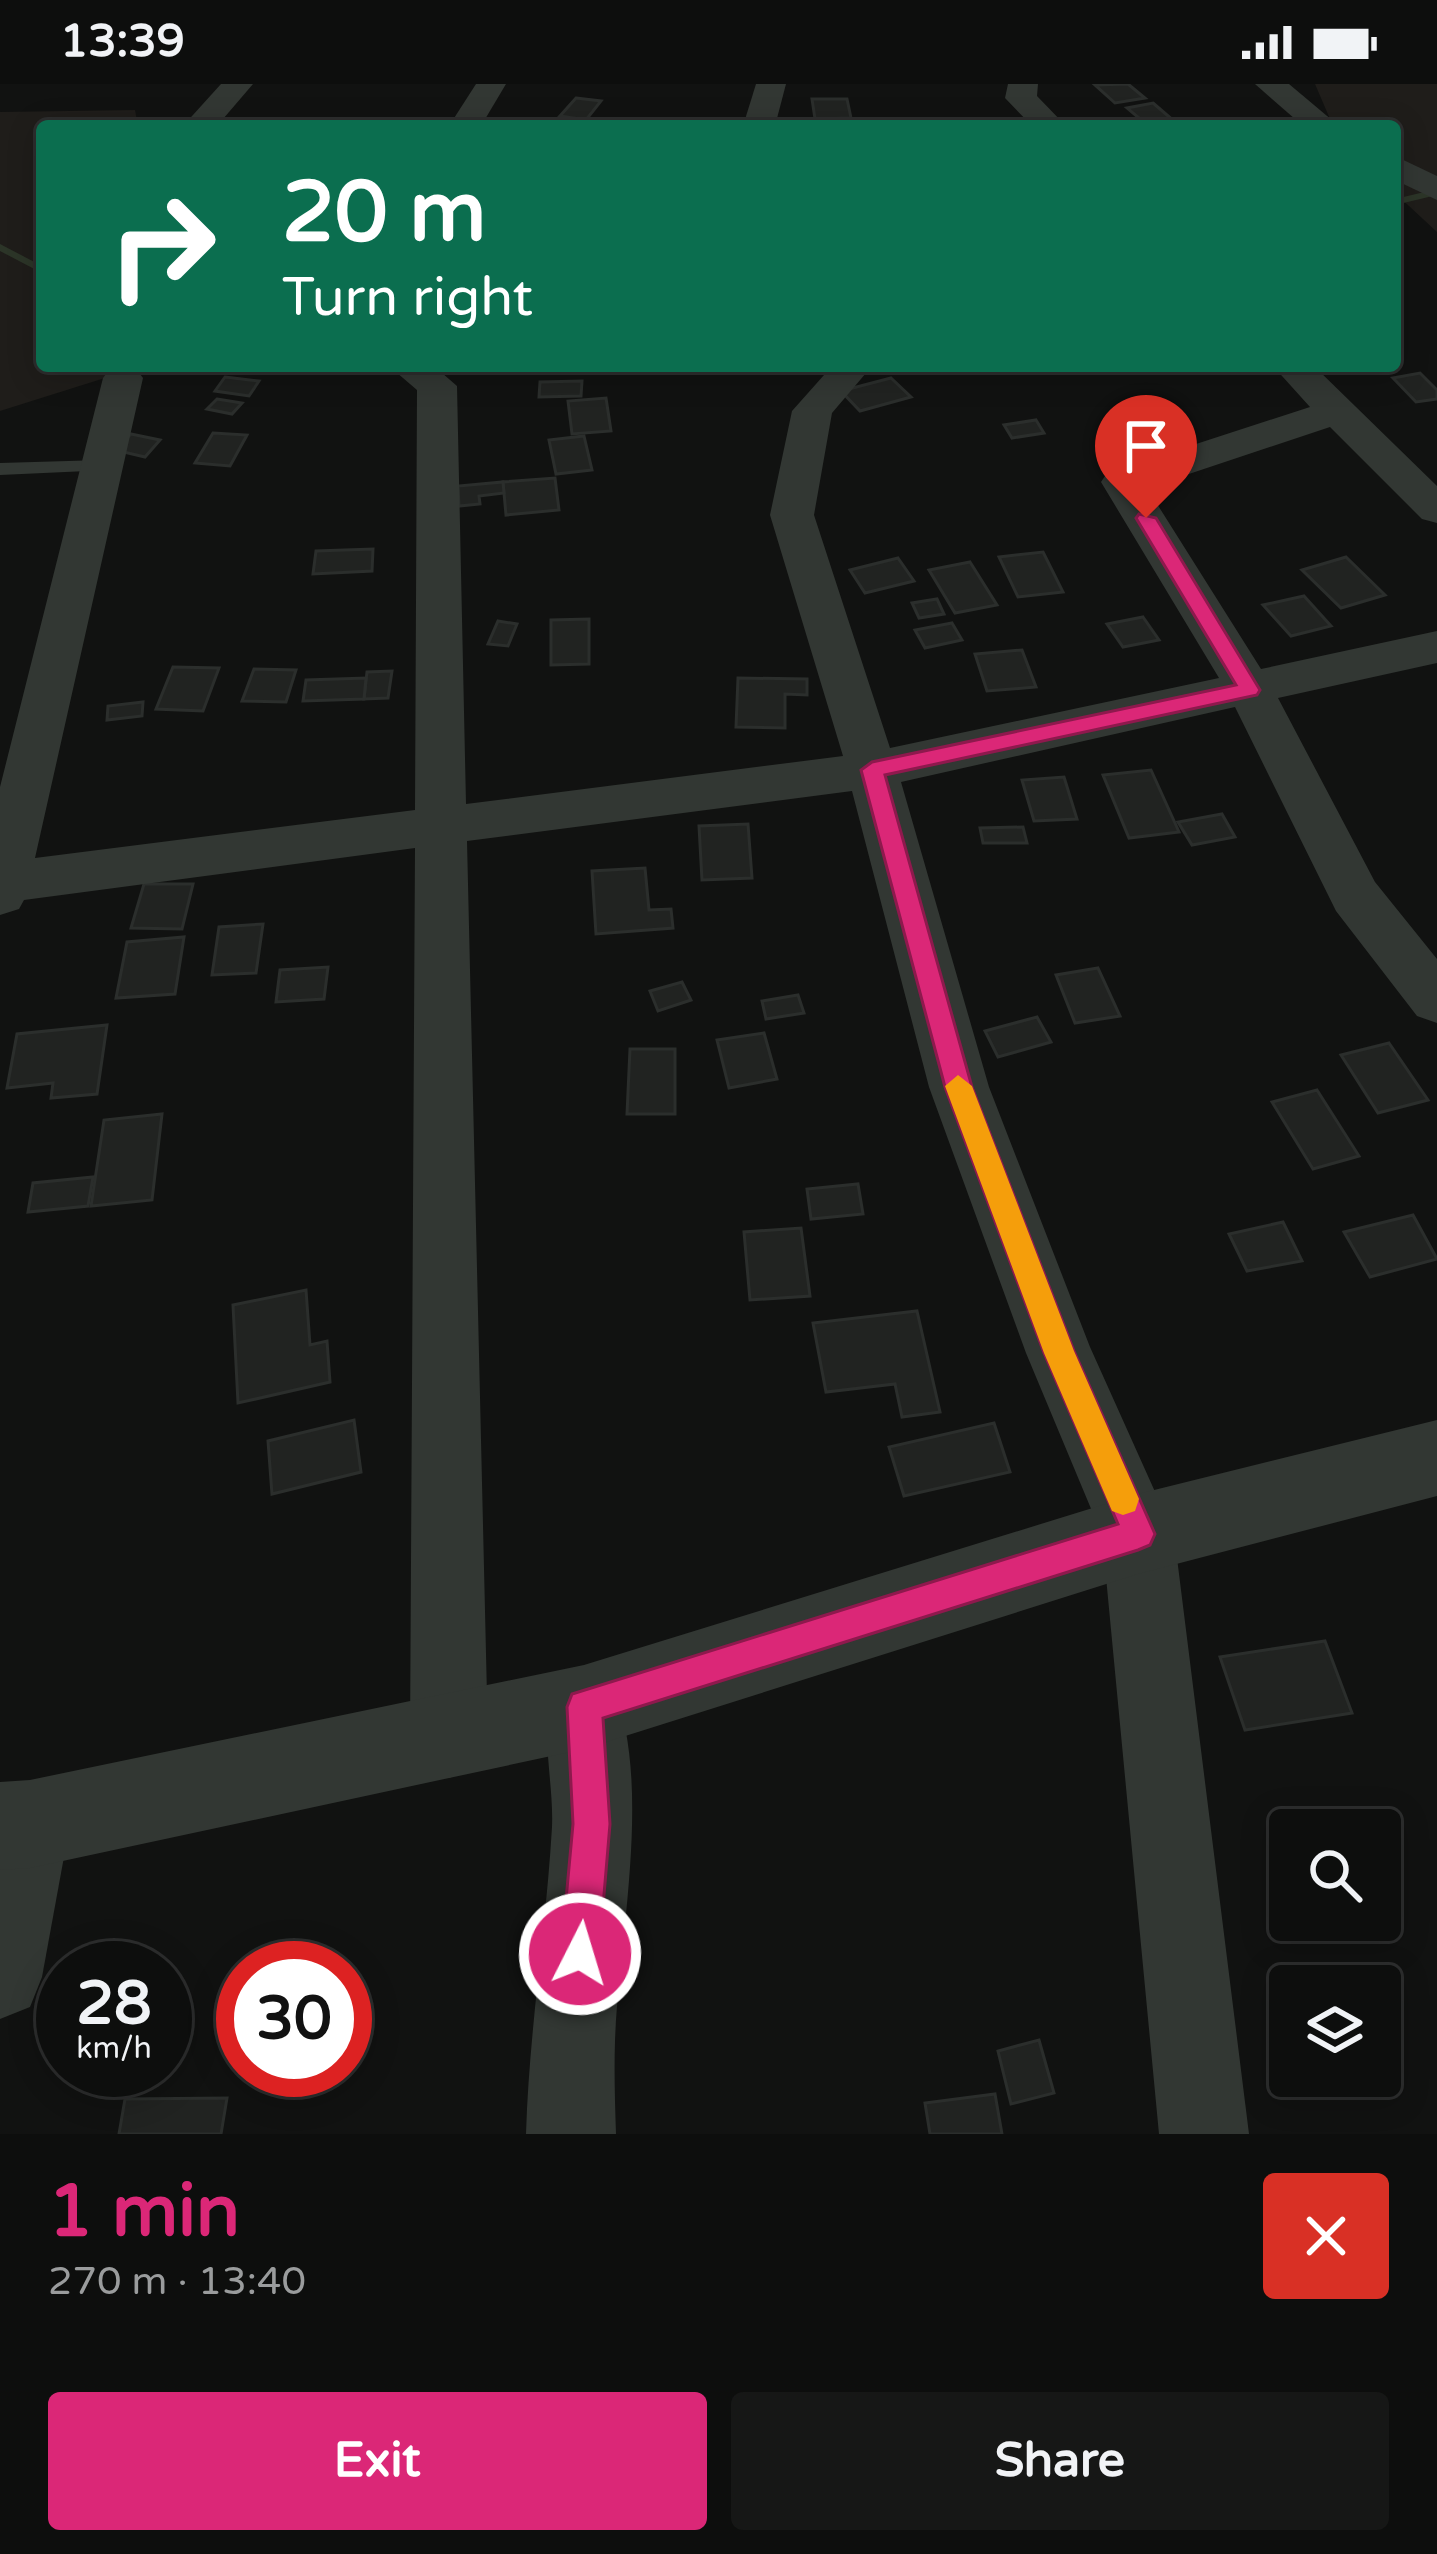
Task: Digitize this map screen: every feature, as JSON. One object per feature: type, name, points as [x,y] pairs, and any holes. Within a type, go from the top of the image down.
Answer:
[{"type":"street","points":[[205,120],[238,84]]},
{"type":"street","points":[[469,120],[491,84]]},
{"type":"street","points":[[761,120],[771,84]]},
{"type":"street","points":[[1270,84],[1315,120]]},
{"type":"street","points":[[1016,98],[1043,120]]},
{"type":"street","points":[[1401,169],[1435,189]]},
{"type":"street","points":[[417,372],[437,386],[449,1739]]},
{"type":"street","points":[[848,372],[812,411],[792,515],[872,770],[959,1087],[1059,1353],[1138,1534],[1204,2134]]},
{"type":"street","points":[[1298,372],[1437,510]]},
{"type":"street","points":[[123,378],[1,887],[872,770],[1437,647]]},
{"type":"street","points":[[1335,412],[1122,482],[1250,690],[1355,896],[1437,1000]]},
{"type":"street","points":[[0,1977],[15,1825],[449,1739],[584,1707],[1138,1534],[1437,1457]]},
{"type":"street","points":[[571,2134],[572,2041],[592,1824],[584,1707]]},
{"type":"lane","points":[[0,469],[102,466]]},
{"type":"shaded area","points":[[1315,84],[1437,84],[1437,232],[1401,199],[1401,120],[1330,120]]},
{"type":"shaded area","points":[[135,110],[137,120],[36,120],[36,372],[124,372],[0,411],[0,112]]},
{"type":"building","points":[[1128,84],[1145,98],[1115,103],[1095,85]]},
{"type":"building","points":[[576,98],[601,101],[586,120],[560,116]]},
{"type":"building","points":[[812,99],[847,99],[851,118],[815,119]]},
{"type":"building","points":[[1153,103],[1173,120],[1141,120],[1127,108]]},
{"type":"building","points":[[1420,373],[1437,390],[1437,399],[1416,402],[1393,378]]},
{"type":"building","points":[[225,377],[259,381],[249,396],[215,391]]},
{"type":"building","points":[[891,378],[911,397],[860,411],[841,391]]},
{"type":"building","points":[[582,381],[581,396],[539,397],[540,382]]},
{"type":"building","points":[[606,398],[611,431],[572,434],[568,401]]},
{"type":"building","points":[[217,399],[242,403],[232,414],[207,409]]},
{"type":"building","points":[[1036,420],[1044,433],[1012,438],[1004,425]]},
{"type":"building","points":[[213,433],[247,435],[230,466],[195,463]]},
{"type":"building","points":[[131,434],[160,440],[145,457],[115,450]]},
{"type":"building","points":[[584,436],[592,470],[556,474],[549,440]]},
{"type":"building","points":[[555,478],[559,510],[506,515],[503,482]]},
{"type":"building","points":[[503,482],[504,493],[479,496],[480,504],[459,506],[458,486]]},
{"type":"building","points":[[373,549],[372,571],[313,574],[316,551]]},
{"type":"building","points":[[1043,552],[1063,592],[1018,597],[999,557]]},
{"type":"building","points":[[1346,557],[1385,595],[1341,608],[1302,570]]},
{"type":"building","points":[[898,558],[914,581],[865,593],[850,570]]},
{"type":"building","points":[[970,562],[997,605],[955,613],[929,570]]},
{"type":"building","points":[[1304,596],[1331,626],[1291,636],[1263,605]]},
{"type":"building","points":[[937,599],[944,614],[919,618],[912,603]]},
{"type":"building","points":[[1143,617],[1159,640],[1123,647],[1107,624]]},
{"type":"building","points":[[589,619],[589,664],[551,665],[551,620]]},
{"type":"building","points":[[498,621],[517,624],[508,646],[488,644]]},
{"type":"building","points":[[952,623],[962,640],[925,648],[915,630]]},
{"type":"building","points":[[1022,650],[1036,687],[987,691],[975,654]]},
{"type":"building","points":[[173,667],[219,668],[203,711],[156,709]]},
{"type":"building","points":[[254,669],[296,670],[286,702],[242,701]]},
{"type":"building","points":[[392,671],[388,698],[364,699],[367,672]]},
{"type":"building","points":[[366,678],[364,699],[303,701],[306,680]]},
{"type":"building","points":[[738,678],[807,679],[807,695],[785,694],[785,728],[736,727]]},
{"type":"building","points":[[143,702],[142,716],[107,720],[108,706]]},
{"type":"building","points":[[1151,770],[1179,832],[1129,838],[1103,775]]},
{"type":"building","points":[[1064,777],[1077,819],[1034,821],[1022,780]]},
{"type":"building","points":[[1222,814],[1235,837],[1192,845],[1178,822]]},
{"type":"building","points":[[748,824],[752,878],[702,880],[699,826]]},
{"type":"building","points":[[1023,827],[1027,843],[983,843],[980,828]]},
{"type":"building","points":[[645,868],[649,910],[671,909],[673,928],[596,934],[592,871]]},
{"type":"building","points":[[144,884],[193,884],[182,929],[131,928]]},
{"type":"building","points":[[263,924],[256,973],[212,975],[219,927]]},
{"type":"building","points":[[184,937],[175,994],[116,998],[127,942]]},
{"type":"building","points":[[328,967],[324,999],[276,1002],[280,970]]},
{"type":"building","points":[[1098,968],[1120,1016],[1075,1023],[1056,975]]},
{"type":"building","points":[[682,982],[691,1000],[658,1011],[650,991]]},
{"type":"building","points":[[798,995],[804,1013],[766,1019],[762,1001]]},
{"type":"building","points":[[1037,1017],[1051,1042],[998,1057],[985,1031]]},
{"type":"building","points":[[107,1025],[97,1094],[51,1098],[53,1083],[7,1088],[17,1034]]},
{"type":"building","points":[[764,1033],[777,1079],[729,1088],[717,1040]]},
{"type":"building","points":[[1389,1043],[1428,1100],[1378,1113],[1341,1055]]},
{"type":"building","points":[[630,1049],[675,1049],[675,1114],[627,1114]]},
{"type":"building","points":[[1317,1090],[1359,1156],[1313,1169],[1272,1102]]},
{"type":"building","points":[[162,1114],[152,1200],[91,1206],[104,1120]]},
{"type":"building","points":[[93,1177],[88,1206],[28,1212],[33,1183]]},
{"type":"building","points":[[858,1184],[863,1214],[811,1219],[807,1189]]},
{"type":"building","points":[[1413,1215],[1437,1259],[1370,1277],[1344,1232]]},
{"type":"building","points":[[1283,1222],[1302,1261],[1247,1271],[1229,1234]]},
{"type":"building","points":[[801,1228],[810,1296],[750,1300],[744,1232]]},
{"type":"building","points":[[306,1290],[310,1345],[327,1341],[330,1382],[238,1403],[233,1305]]},
{"type":"building","points":[[917,1311],[940,1412],[902,1417],[895,1384],[826,1392],[813,1323]]},
{"type":"building","points":[[354,1420],[361,1472],[272,1494],[268,1441]]},
{"type":"building","points":[[994,1423],[1010,1472],[904,1496],[889,1447]]},
{"type":"building","points":[[1325,1641],[1352,1713],[1245,1730],[1220,1657]]},
{"type":"building","points":[[1039,2040],[1054,2093],[1011,2104],[998,2051]]},
{"type":"building","points":[[995,2094],[1002,2134],[930,2134],[925,2103]]},
{"type":"building","points":[[227,2098],[221,2134],[119,2134],[125,2099]]},
{"type":"waterway","points":[[1401,201],[1437,192]]},
{"type":"waterway","points":[[0,247],[36,267]]},
{"type":"slow traffic","points":[[958,1086],[1059,1353],[1123,1499]]},
{"type":"route","points":[[580,1954],[592,1824],[584,1707],[1138,1534],[1059,1353],[959,1087],[872,770],[1250,690],[1146,518]]}]
